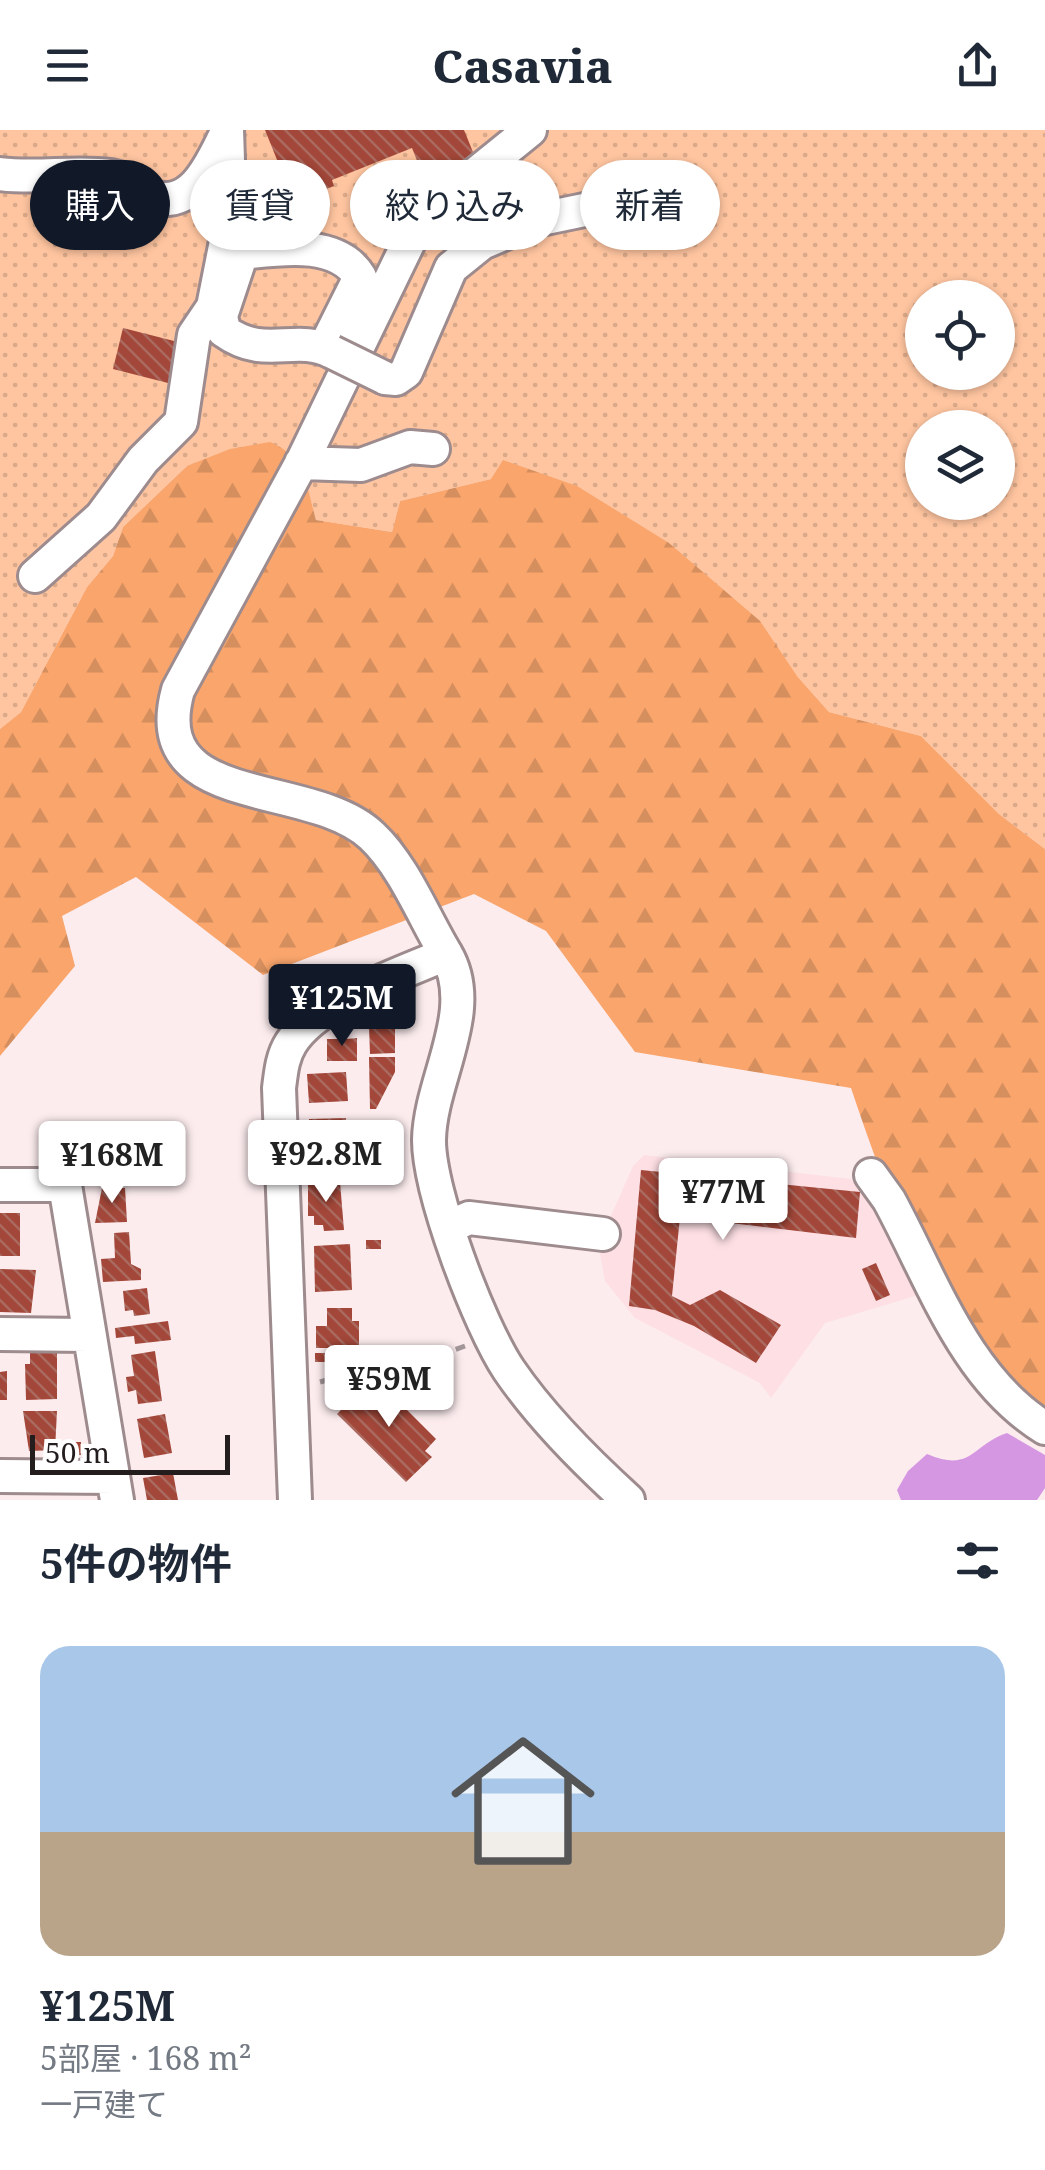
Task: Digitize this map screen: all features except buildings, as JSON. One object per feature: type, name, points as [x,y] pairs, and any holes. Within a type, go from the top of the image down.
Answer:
[{"type":"street","points":[[493,160],[530,130]]},
{"type":"street","points":[[0,174],[28,178],[108,176],[130,180],[148,196],[188,193],[204,177],[226,134]]},
{"type":"street","points":[[226,134],[227,160]]},
{"type":"street","points":[[326,348],[385,378],[396,378],[406,372],[451,268],[482,244],[527,238],[580,214]]},
{"type":"street","points":[[34,576],[101,516],[143,460],[181,422],[194,335],[213,306],[224,250]]},
{"type":"street","points":[[405,250],[301,464],[178,690],[172,709],[178,747],[200,774],[324,808],[372,835],[446,954],[454,969],[459,1001],[435,1091],[429,1140],[435,1190],[509,1370],[628,1500]]},
{"type":"street","points":[[440,250],[451,268]]},
{"type":"street","points":[[301,464],[361,465],[410,447],[433,449]]},
{"type":"street","points":[[296,1500],[278,1088],[282,1064],[302,1030],[321,1013],[446,954]]},
{"type":"street","points":[[871,1175],[981,1374],[1024,1416],[1045,1428]]},
{"type":"street","points":[[0,1185],[65,1186],[115,1488],[0,1476]]},
{"type":"street","points":[[449,1227],[469,1218],[603,1234]]},
{"type":"street","points":[[0,1334],[87,1335]]},
{"type":"path","points":[[292,1390],[397,1360],[400,1370],[492,1336]]},
{"type":"shaded area","points":[[0,130],[1045,130],[1045,849],[999,814],[921,736],[829,712],[797,676],[491,479],[400,501],[392,532],[316,520],[301,464],[187,466],[123,527],[113,556],[87,587],[21,712],[0,729]]},
{"type":"shaded area","points":[[644,1155],[851,1179],[879,1207],[925,1293],[825,1323],[771,1398],[760,1383],[635,1318],[605,1281],[600,1254],[603,1234],[633,1166]]},
{"type":"shaded area","points":[[1007,1433],[1045,1455],[1045,1488],[1037,1500],[901,1500],[897,1490],[908,1471],[927,1454],[963,1459]]},
{"type":"green space","points":[[270,442],[298,464],[316,520],[392,532],[400,501],[491,479],[503,460],[577,486],[669,543],[760,621],[797,676],[829,712],[921,736],[999,814],[1045,849],[1045,1406],[1007,1376],[946,1304],[901,1221],[851,1088],[635,1052],[546,931],[474,894],[263,975],[136,877],[62,916],[75,966],[0,1056],[0,729],[21,712],[87,587],[113,556],[123,527],[187,466],[230,449]]}]
